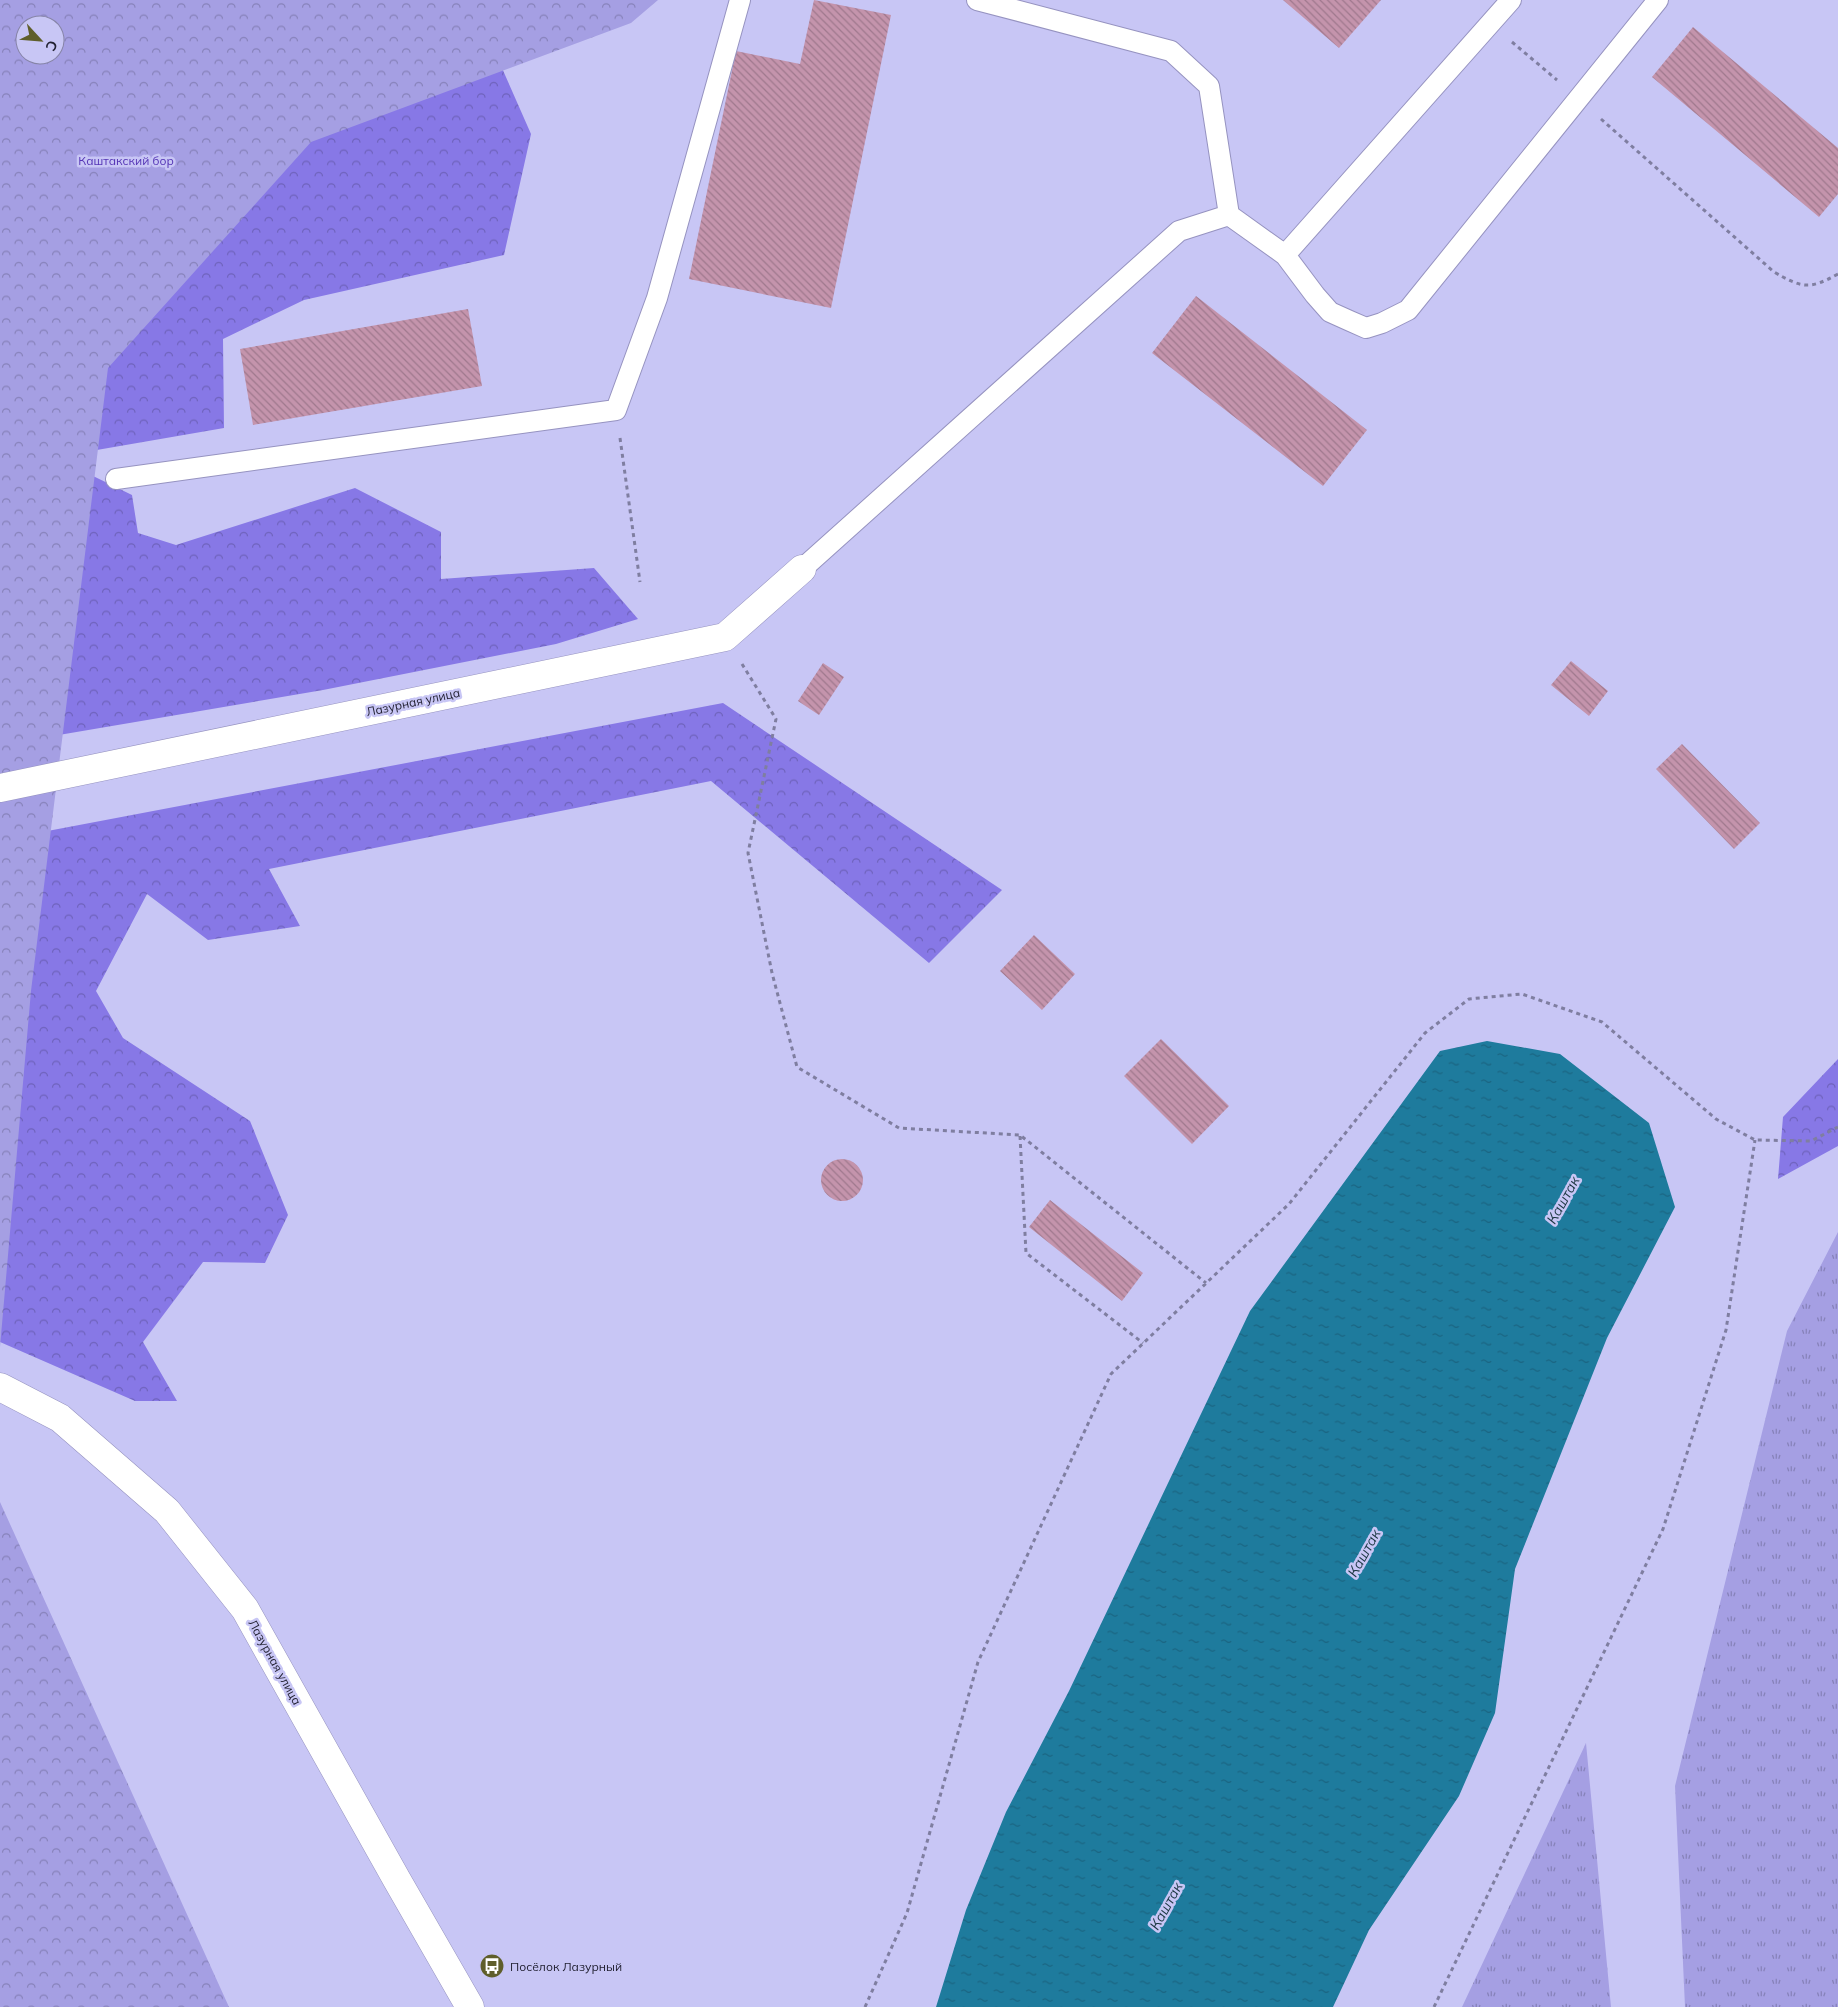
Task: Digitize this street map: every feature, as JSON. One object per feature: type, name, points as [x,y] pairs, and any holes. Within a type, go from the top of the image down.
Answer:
[{"type":"street","name":"Лазурная улица","points":[[0,788],[725,637],[802,569]]},
{"type":"street","name":"Лазурная улица","points":[[0,1387],[60,1418],[167,1511],[245,1609],[470,2007]]},
{"type":"lane","points":[[116,479],[616,410],[657,298],[740,0]]},
{"type":"lane","points":[[977,0],[1171,51],[1209,86],[1229,215],[1285,255],[1330,312],[1366,328],[1382,323],[1408,310],[1658,0]]},
{"type":"lane","points":[[1285,255],[1511,0]]},
{"type":"lane","points":[[802,569],[1179,230],[1229,215]]},
{"type":"path","points":[[1490,23],[1774,272],[1796,284],[1818,285],[1838,274]]},
{"type":"path","points":[[616,410],[640,582]]},
{"type":"path","points":[[725,637],[776,719],[748,853],[772,973],[797,1067],[899,1128],[1020,1135],[1206,1283]]},
{"type":"path","points":[[865,2007],[906,1913],[978,1662],[1111,1374],[1289,1204],[1425,1033],[1469,999],[1522,994],[1602,1022],[1716,1120],[1755,1140],[1811,1141],[1838,1128]]},
{"type":"path","points":[[1020,1135],[1026,1253],[1143,1343]]},
{"type":"path","points":[[1434,2007],[1663,1528],[1726,1330],[1755,1140]]},
{"type":"green space","points":[[0,0],[479,16],[531,134],[504,255],[304,300],[223,339],[224,428],[91,451],[91,475],[132,495],[138,533],[176,545],[355,488],[441,532],[441,579],[594,568],[638,619],[556,644],[323,690],[0,745]]},
{"type":"green space","name":"Каштакский бор","points":[[0,0],[658,0],[631,23],[311,142],[108,368],[31,991],[0,1347]]},
{"type":"green space","points":[[723,703],[1002,890],[929,963],[711,781],[269,869],[300,926],[208,940],[147,894],[96,991],[123,1038],[250,1121],[288,1215],[265,1263],[203,1262],[143,1342],[177,1401],[135,1401],[0,1342],[0,840]]},
{"type":"green space","points":[[1838,1059],[1838,1146],[1778,1179],[1783,1117]]},
{"type":"green space","points":[[1838,1232],[1838,2007],[1685,2007],[1675,1786],[1787,1331]]},
{"type":"green space","points":[[0,1502],[229,2007],[0,2007]]},
{"type":"green space","points":[[1586,1743],[1611,2007],[1462,2007]]},
{"type":"water","name":"Каштак","points":[[1487,1041],[1560,1054],[1649,1123],[1675,1207],[1607,1338],[1515,1569],[1495,1713],[1459,1796],[1369,1930],[1333,2007],[936,2007],[966,1910],[1006,1812],[1069,1691],[1250,1311],[1440,1051]]},
{"type":"building","points":[[814,0],[891,15],[831,308],[689,279],[736,51],[800,64]]},
{"type":"building","points":[[1283,0],[1381,0],[1339,48]]},
{"type":"building","points":[[1693,27],[1838,148],[1838,194],[1819,217],[1652,77]]},
{"type":"building","points":[[1196,296],[1367,430],[1323,486],[1152,353]]},
{"type":"building","points":[[468,309],[482,386],[253,425],[240,349]]},
{"type":"building","points":[[1571,661],[1608,691],[1589,716],[1551,685]]},
{"type":"building","points":[[823,663],[844,677],[819,715],[798,701]]},
{"type":"building","points":[[1682,744],[1760,823],[1734,849],[1656,769]]},
{"type":"building","points":[[1034,935],[1075,974],[1042,1010],[1000,971]]},
{"type":"building","points":[[1161,1039],[1229,1106],[1192,1144],[1124,1076]]},
{"type":"building","points":[[846,1159],[854,1162],[860,1168],[863,1180],[860,1192],[854,1198],[838,1201],[830,1198],[824,1192],[821,1176],[824,1168],[830,1162]]},
{"type":"building","points":[[1050,1200],[1143,1273],[1122,1301],[1029,1227]]},
{"type":"place","name":"Посёлок Лазурный","points":[[492,1966]]}]
